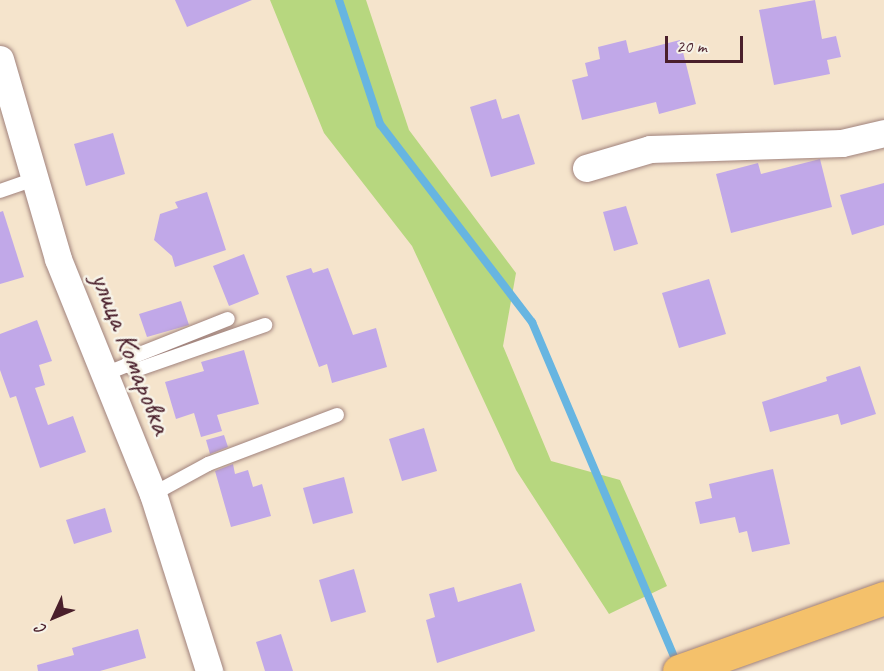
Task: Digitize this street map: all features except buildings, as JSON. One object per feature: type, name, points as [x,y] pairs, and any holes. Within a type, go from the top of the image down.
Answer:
[{"type":"main road","points":[[679,671],[884,598]]},
{"type":"street","name":"улица Комаровка","points":[[0,59],[58,259],[116,370],[209,671]]},
{"type":"street","points":[[586,168],[650,149],[842,143],[884,133]]},
{"type":"lane","points":[[0,191],[35,178]]},
{"type":"lane","points":[[116,370],[132,357],[228,319]]},
{"type":"lane","points":[[116,370],[136,370],[265,325]]},
{"type":"lane","points":[[153,494],[208,464],[337,415]]},
{"type":"green space","points":[[270,0],[366,0],[409,130],[516,273],[503,346],[551,461],[620,480],[667,586],[609,614],[516,470],[412,246],[324,133]]},
{"type":"waterway","points":[[339,0],[380,124],[532,322],[677,664]]}]
